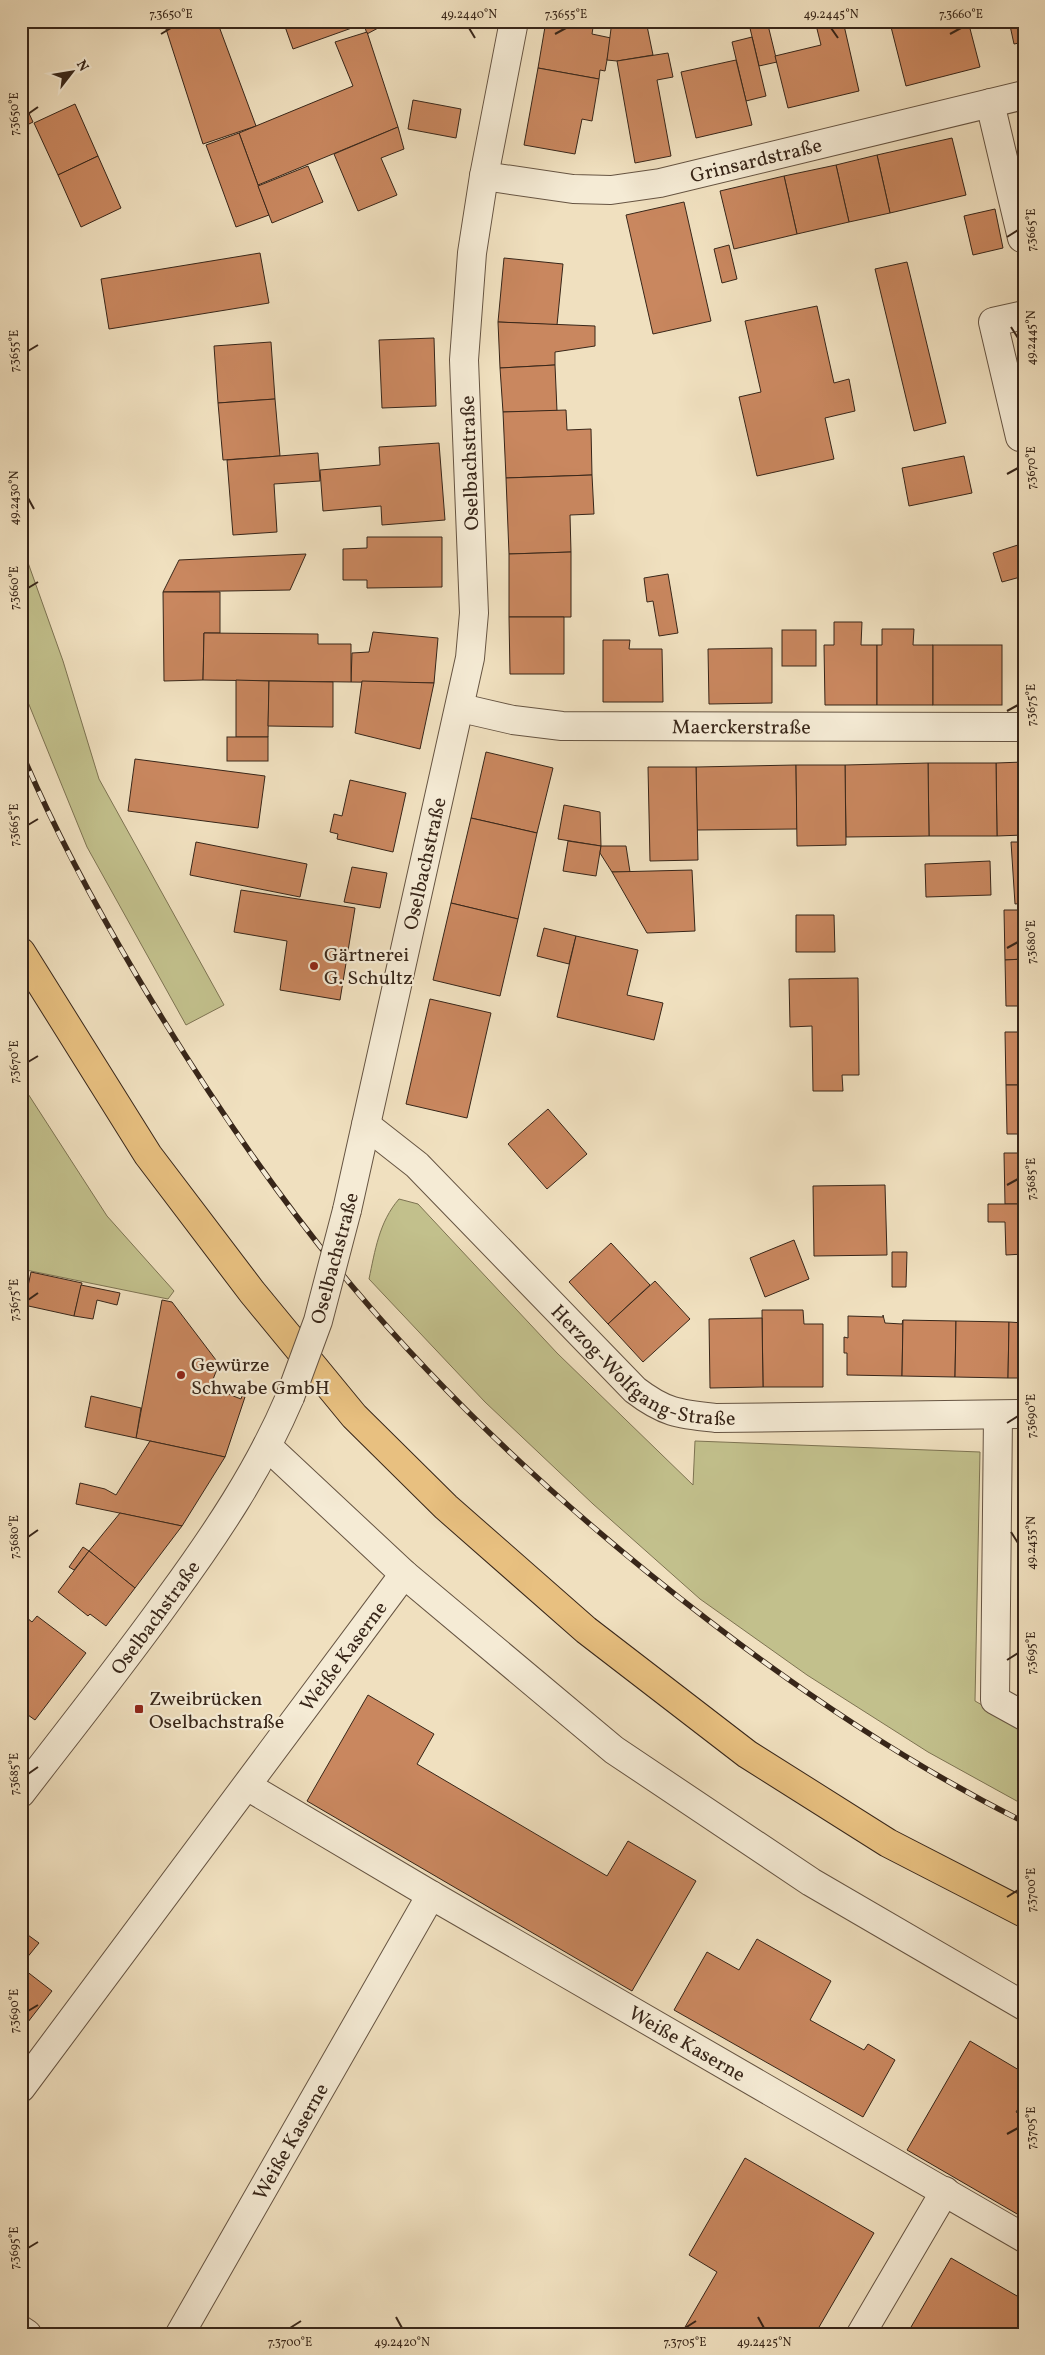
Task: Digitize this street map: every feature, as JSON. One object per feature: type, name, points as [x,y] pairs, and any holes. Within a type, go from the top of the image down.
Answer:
[{"type":"main road","points":[[21,952],[148,1155],[252,1292],[354,1416],[446,1507],[586,1630],[747,1754],[888,1843],[1024,1913]]},
{"type":"street","name":"Oselbachstraße","points":[[21,1793],[197,1560],[234,1506],[267,1446],[290,1397],[318,1321],[347,1210],[461,708],[470,658],[474,614],[464,360],[472,253],[484,176],[514,21]]},
{"type":"street","name":"Grinsardstraße","points":[[484,176],[573,189],[611,190],[660,183],[1024,95]]},
{"type":"street","points":[[990,103],[1022,238]]},
{"type":"street","points":[[1020,437],[993,322],[1024,315]]},
{"type":"street","name":"Maerckerstraße","points":[[461,708],[513,720],[562,726],[1024,727]]},
{"type":"street","name":"Herzog-Wolfgang-Straße","points":[[366,1125],[417,1165],[635,1390],[655,1405],[675,1413],[716,1418],[1011,1415],[994,1700],[1024,1716]]},
{"type":"street","points":[[267,1446],[404,1574],[614,1750],[811,1882],[1024,2006]]},
{"type":"street","name":"Weiße Kaserne","points":[[21,2088],[404,1574]]},
{"type":"street","name":"Weiße Kaserne","points":[[247,1786],[431,1895],[1024,2238]]},
{"type":"street","name":"Weiße Kaserne","points":[[180,2334],[431,1895]]},
{"type":"street","points":[[862,2334],[945,2191]]},
{"type":"street","points":[[21,2330],[27,2334]]},
{"type":"shaded area","points":[[21,543],[63,661],[99,779],[224,1005],[186,1025],[87,847],[21,685]]},
{"type":"shaded area","points":[[21,1083],[107,1216],[174,1291],[168,1299],[21,1269]]},
{"type":"shaded area","points":[[399,1199],[418,1204],[557,1353],[693,1485],[695,1441],[980,1452],[975,1701],[1024,1729],[1024,1805],[928,1752],[807,1675],[700,1599],[593,1504],[485,1402],[369,1279],[382,1227]]},
{"type":"building","points":[[188,21],[217,21],[256,126],[203,144],[166,29]]},
{"type":"building","points":[[283,21],[362,21],[363,24],[293,49]]},
{"type":"building","points":[[363,21],[391,21],[367,34]]},
{"type":"building","points":[[546,21],[594,21],[592,34],[611,38],[605,71],[600,70],[599,79],[538,68]]},
{"type":"building","points":[[612,21],[646,21],[653,55],[617,61],[607,60]]},
{"type":"building","points":[[767,21],[777,62],[759,66],[749,24]]},
{"type":"building","points":[[815,21],[843,21],[859,91],[788,108],[775,56],[821,45]]},
{"type":"building","points":[[895,21],[968,21],[980,67],[906,86],[890,23]]},
{"type":"building","points":[[1009,21],[1024,21],[1024,42],[1014,44]]},
{"type":"building","points":[[367,32],[398,127],[258,185],[239,133],[353,86],[335,42]]},
{"type":"building","points":[[752,37],[766,96],[746,101],[732,42]]},
{"type":"building","points":[[668,53],[673,77],[657,80],[671,156],[635,163],[617,61]]},
{"type":"building","points":[[736,60],[752,125],[696,138],[681,72]]},
{"type":"building","points":[[538,68],[599,79],[592,121],[582,119],[575,154],[524,145]]},
{"type":"building","points":[[21,96],[33,122],[21,128]]},
{"type":"building","points":[[413,100],[461,109],[456,138],[408,129]]},
{"type":"building","points":[[75,104],[98,156],[58,175],[34,123]]},
{"type":"building","points":[[398,127],[404,149],[381,158],[397,195],[358,211],[334,154]]},
{"type":"building","points":[[239,133],[269,215],[236,227],[206,145]]},
{"type":"building","points":[[952,138],[966,195],[890,213],[877,155]]},
{"type":"building","points":[[877,155],[890,213],[849,222],[836,165]]},
{"type":"building","points":[[98,156],[121,208],[81,227],[58,175]]},
{"type":"building","points":[[836,165],[849,222],[797,234],[784,176]]},
{"type":"building","points":[[308,166],[323,202],[272,223],[258,186]]},
{"type":"building","points":[[784,176],[797,234],[734,249],[720,191]]},
{"type":"building","points":[[684,202],[711,321],[653,334],[626,215]]},
{"type":"building","points":[[995,209],[1003,248],[973,255],[964,216]]},
{"type":"building","points":[[729,245],[737,279],[722,283],[714,249]]},
{"type":"building","points":[[260,253],[269,303],[109,329],[101,279]]},
{"type":"building","points":[[504,258],[563,264],[557,325],[498,322]]},
{"type":"building","points":[[907,262],[946,423],[914,431],[875,269]]},
{"type":"building","points":[[817,306],[834,383],[849,379],[855,411],[825,418],[834,459],[757,476],[739,397],[761,392],[745,321]]},
{"type":"building","points":[[498,322],[595,326],[595,346],[555,352],[555,365],[500,368]]},
{"type":"building","points":[[434,338],[436,406],[382,408],[379,340]]},
{"type":"building","points":[[271,342],[275,399],[218,403],[214,346]]},
{"type":"building","points":[[555,365],[557,411],[503,412],[500,368]]},
{"type":"building","points":[[275,399],[280,456],[223,460],[218,403]]},
{"type":"building","points":[[566,410],[567,430],[591,429],[592,475],[506,478],[503,412]]},
{"type":"building","points":[[439,443],[445,520],[382,525],[381,506],[323,511],[320,470],[380,465],[379,447]]},
{"type":"building","points":[[318,453],[320,481],[274,484],[277,532],[233,535],[227,460]]},
{"type":"building","points":[[964,456],[972,493],[909,506],[902,468]]},
{"type":"building","points":[[592,475],[594,514],[570,515],[571,552],[509,554],[506,478]]},
{"type":"building","points":[[367,537],[442,537],[442,587],[367,588],[367,580],[343,580],[343,549],[367,548]]},
{"type":"building","points":[[1024,543],[1024,576],[1002,582],[993,553]]},
{"type":"building","points":[[571,552],[571,617],[509,617],[509,554]]},
{"type":"building","points":[[306,554],[290,590],[163,592],[179,560]]},
{"type":"building","points":[[668,574],[678,633],[659,636],[653,601],[647,602],[644,578]]},
{"type":"building","points":[[163,592],[220,592],[220,633],[204,633],[203,680],[164,681]]},
{"type":"building","points":[[509,617],[564,617],[564,674],[510,674]]},
{"type":"building","points":[[834,622],[862,622],[861,645],[877,645],[877,705],[825,705],[824,645],[834,645]]},
{"type":"building","points":[[882,629],[914,629],[913,645],[933,645],[933,705],[877,705],[877,645],[882,645]]},
{"type":"building","points":[[782,630],[816,630],[816,666],[782,666]]},
{"type":"building","points":[[373,632],[438,638],[434,683],[351,682],[352,653],[369,652]]},
{"type":"building","points":[[204,633],[318,634],[318,644],[351,644],[351,682],[203,680]]},
{"type":"building","points":[[603,640],[630,640],[629,649],[662,649],[663,702],[603,702]]},
{"type":"building","points":[[933,645],[1002,645],[1002,705],[933,705]]},
{"type":"building","points":[[772,648],[772,703],[709,704],[708,649]]},
{"type":"building","points":[[236,680],[269,681],[268,737],[236,737]]},
{"type":"building","points":[[269,681],[333,682],[333,727],[268,726]]},
{"type":"building","points":[[362,681],[434,683],[420,749],[355,733]]},
{"type":"building","points":[[227,737],[268,737],[268,761],[227,761]]},
{"type":"building","points":[[486,752],[553,768],[537,833],[471,818]]},
{"type":"building","points":[[135,759],[265,776],[258,828],[128,811]]},
{"type":"building","points":[[1024,762],[1024,835],[997,836],[996,763]]},
{"type":"building","points":[[928,763],[996,763],[997,836],[929,836]]},
{"type":"building","points":[[928,763],[929,836],[846,837],[845,765]]},
{"type":"building","points":[[796,765],[797,829],[697,830],[696,767]]},
{"type":"building","points":[[796,765],[845,765],[846,845],[797,846]]},
{"type":"building","points":[[648,767],[696,767],[698,860],[650,861]]},
{"type":"building","points":[[350,780],[406,793],[393,852],[337,839],[338,834],[330,832],[334,814],[342,816]]},
{"type":"building","points":[[564,805],[600,812],[601,846],[558,839]]},
{"type":"building","points":[[471,818],[537,833],[518,919],[451,903]]},
{"type":"building","points":[[568,841],[601,846],[596,876],[563,871]]},
{"type":"building","points":[[196,842],[307,864],[300,897],[190,875]]},
{"type":"building","points":[[1011,842],[1024,842],[1024,903],[1015,904]]},
{"type":"building","points":[[601,846],[626,846],[630,872],[612,872],[600,853]]},
{"type":"building","points":[[990,861],[991,895],[926,897],[925,864]]},
{"type":"building","points":[[352,867],[387,873],[380,908],[344,902]]},
{"type":"building","points":[[692,870],[695,931],[647,933],[612,872]]},
{"type":"building","name":"Gärtnerei G. Schultz","points":[[241,890],[355,908],[340,1000],[280,990],[287,941],[234,932]]},
{"type":"building","points":[[451,903],[518,919],[500,996],[433,980]]},
{"type":"building","points":[[1004,910],[1024,910],[1024,959],[1005,960]]},
{"type":"building","points":[[796,915],[834,915],[835,952],[796,952]]},
{"type":"building","points":[[544,928],[576,936],[569,964],[537,956]]},
{"type":"building","points":[[576,936],[638,950],[627,995],[663,1003],[654,1040],[557,1017]]},
{"type":"building","points":[[1024,959],[1024,1006],[1006,1006],[1005,960]]},
{"type":"building","points":[[858,978],[859,1075],[842,1075],[843,1091],[813,1091],[812,1026],[790,1027],[789,979]]},
{"type":"building","points":[[430,999],[491,1013],[467,1118],[406,1104]]},
{"type":"building","points":[[1005,1032],[1024,1032],[1024,1085],[1006,1085]]},
{"type":"building","points":[[1006,1085],[1024,1085],[1024,1134],[1007,1134]]},
{"type":"building","points":[[548,1109],[587,1154],[547,1189],[508,1144]]},
{"type":"building","points":[[1004,1153],[1024,1153],[1024,1204],[1005,1204]]},
{"type":"building","points":[[885,1185],[887,1255],[814,1256],[813,1186]]},
{"type":"building","points":[[988,1204],[1024,1204],[1024,1254],[1006,1255],[1005,1222],[988,1222]]},
{"type":"building","points":[[794,1240],[809,1279],[765,1297],[750,1258]]},
{"type":"building","points":[[611,1243],[650,1285],[608,1324],[569,1282]]},
{"type":"building","points":[[892,1252],[907,1252],[906,1287],[892,1287]]},
{"type":"building","points":[[31,1272],[82,1283],[74,1316],[24,1305]]},
{"type":"building","points":[[655,1281],[690,1319],[643,1362],[608,1324]]},
{"type":"building","points":[[81,1285],[120,1293],[117,1305],[97,1300],[93,1319],[74,1316]]},
{"type":"building","name":"Gewürze Schwabe GmbH","points":[[162,1300],[172,1302],[219,1364],[210,1387],[241,1399],[242,1396],[245,1397],[225,1457],[136,1438]]},
{"type":"building","points":[[762,1310],[803,1310],[804,1324],[823,1324],[823,1387],[763,1387]]},
{"type":"building","points":[[883,1315],[885,1323],[902,1324],[903,1320],[902,1376],[847,1375],[847,1353],[844,1353],[844,1337],[848,1338],[848,1316],[883,1317]]},
{"type":"building","points":[[762,1318],[763,1387],[710,1388],[709,1319]]},
{"type":"building","points":[[903,1320],[956,1321],[955,1377],[902,1376]]},
{"type":"building","points":[[956,1321],[1009,1322],[1008,1378],[955,1377]]},
{"type":"building","points":[[1009,1322],[1024,1323],[1024,1378],[1008,1378]]},
{"type":"building","points":[[91,1396],[141,1408],[136,1438],[85,1427]]},
{"type":"building","points":[[150,1441],[225,1457],[182,1526],[76,1504],[80,1483],[105,1489],[116,1495]]},
{"type":"building","points":[[120,1513],[182,1526],[135,1588],[89,1551]]},
{"type":"building","points":[[83,1547],[89,1551],[74,1570],[69,1567]]},
{"type":"building","points":[[89,1551],[135,1588],[106,1626],[90,1614],[88,1616],[58,1592]]},
{"type":"building","points":[[21,1613],[32,1622],[37,1616],[86,1653],[35,1720],[21,1710]]},
{"type":"building","points":[[368,1695],[434,1734],[417,1764],[607,1876],[628,1841],[696,1881],[632,1991],[307,1801]]},
{"type":"building","points":[[21,1930],[39,1943],[21,1965]]},
{"type":"building","points":[[757,1939],[831,1981],[810,2020],[864,2050],[868,2044],[895,2060],[863,2117],[674,2010],[707,1952],[739,1970]]},
{"type":"building","points":[[21,1967],[52,1991],[21,2031]]},
{"type":"building","points":[[970,2041],[1024,2073],[1024,2099],[1016,2112],[1024,2116],[1024,2218],[907,2150]]},
{"type":"building","points":[[745,2158],[874,2233],[815,2334],[681,2334],[717,2272],[689,2255]]},
{"type":"building","points":[[951,2258],[1024,2300],[1024,2334],[907,2334]]},
{"type":"railway","points":[[21,751],[61,838],[106,923],[162,1018],[213,1098],[266,1175],[322,1250],[392,1332],[434,1377],[477,1421],[566,1504],[660,1582],[745,1648],[822,1703],[901,1754],[941,1778],[1024,1822]]},
{"type":"place","name":"Gärtnerei G. Schultz","points":[[314,966]]},
{"type":"place","name":"Gewürze Schwabe GmbH","points":[[181,1375]]},
{"type":"place","name":"Zweibrücken Oselbachstraße","points":[[139,1709]]}]
